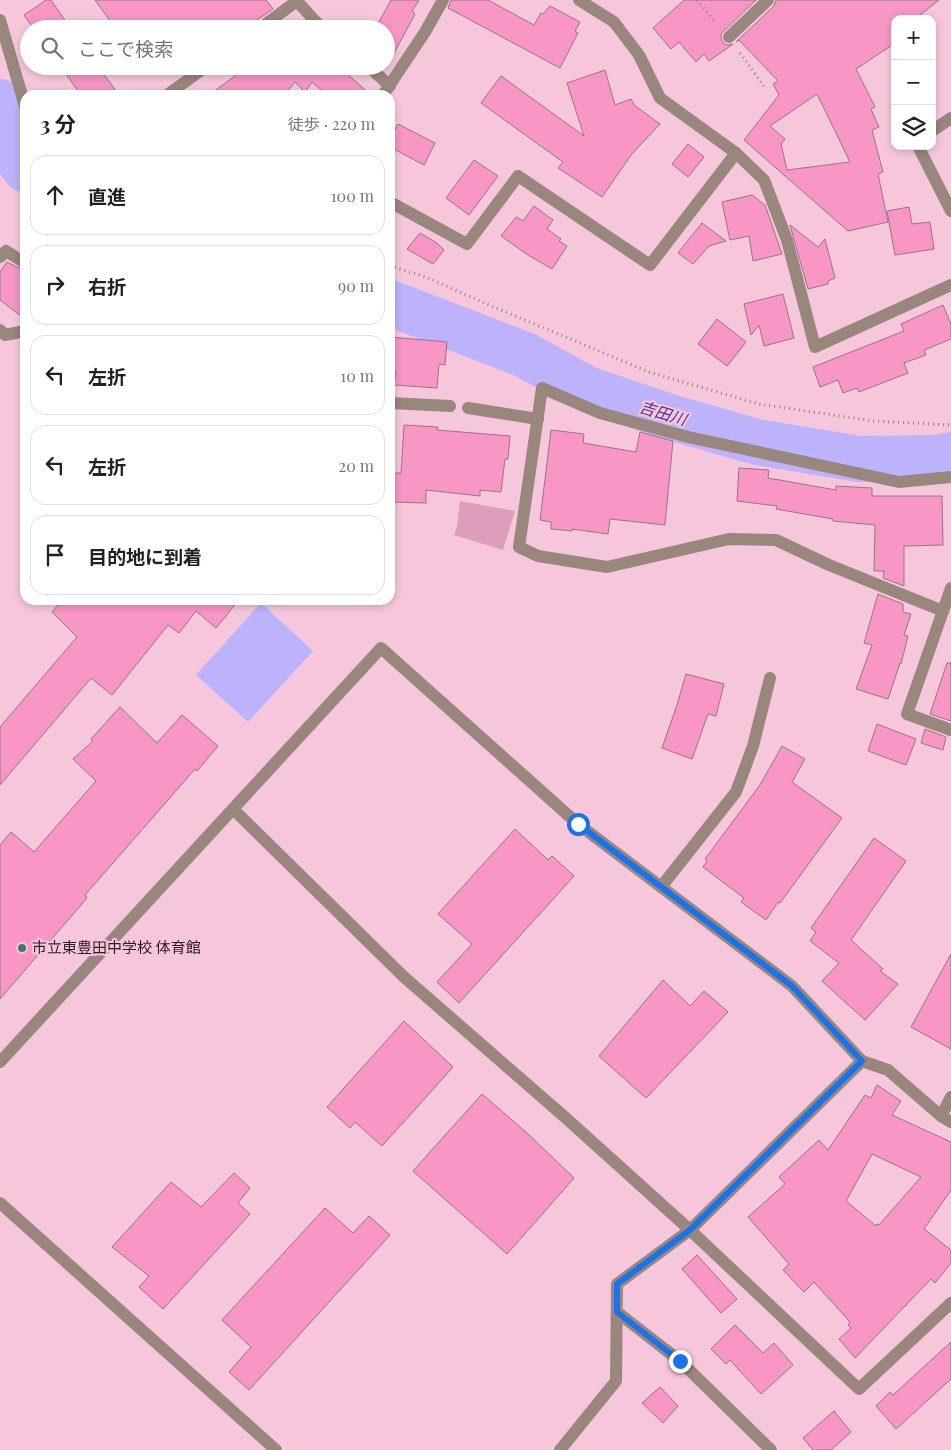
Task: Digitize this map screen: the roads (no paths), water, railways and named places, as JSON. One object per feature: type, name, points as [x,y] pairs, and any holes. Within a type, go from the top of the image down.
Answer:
[{"type":"street","points":[[375,75],[386,90],[425,32],[443,0]]},
{"type":"street","points":[[579,0],[614,22],[639,55],[660,98],[736,153],[764,180],[787,240],[814,347],[951,285]]},
{"type":"street","points":[[728,37],[768,0]]},
{"type":"street","points":[[271,20],[297,1],[315,20]]},
{"type":"street","points":[[0,20],[20,90]]},
{"type":"street","points":[[175,90],[195,75]]},
{"type":"street","points":[[936,128],[951,118]]},
{"type":"street","points":[[920,150],[951,211]]},
{"type":"street","points":[[395,205],[467,244],[518,176],[650,265],[736,153]]},
{"type":"street","points":[[0,257],[6,251],[20,260]]},
{"type":"street","points":[[0,330],[4,335],[20,332]]},
{"type":"street","points":[[943,611],[829,565],[776,540],[728,539],[607,567],[538,556],[519,547],[542,388],[600,413],[688,438],[899,482],[951,477]]},
{"type":"street","points":[[395,403],[450,406]]},
{"type":"street","points":[[468,408],[538,419]]},
{"type":"street","points":[[951,588],[907,714],[951,730]]},
{"type":"street","points":[[0,1062],[381,648],[578,824],[792,986],[862,1061],[888,1070],[946,1119],[951,1097]]},
{"type":"street","points":[[661,887],[736,792],[753,746],[770,678]]},
{"type":"street","points":[[233,809],[404,976],[567,1118],[690,1230],[859,1389],[951,1302]]},
{"type":"street","points":[[560,1450],[616,1381],[617,1284],[690,1230],[862,1061]]},
{"type":"street","points":[[0,1203],[276,1450]]},
{"type":"street","points":[[617,1312],[680,1361],[771,1450]]},
{"type":"waterway","name":"吉田川","points":[[0,102],[20,162]]},
{"type":"waterway","name":"吉田川","points":[[395,305],[525,355],[587,389],[670,417],[757,442],[859,459],[935,458],[951,455]]},
{"type":"place","name":"市立東豊田中学校 体育館","points":[[22,948]]}]
